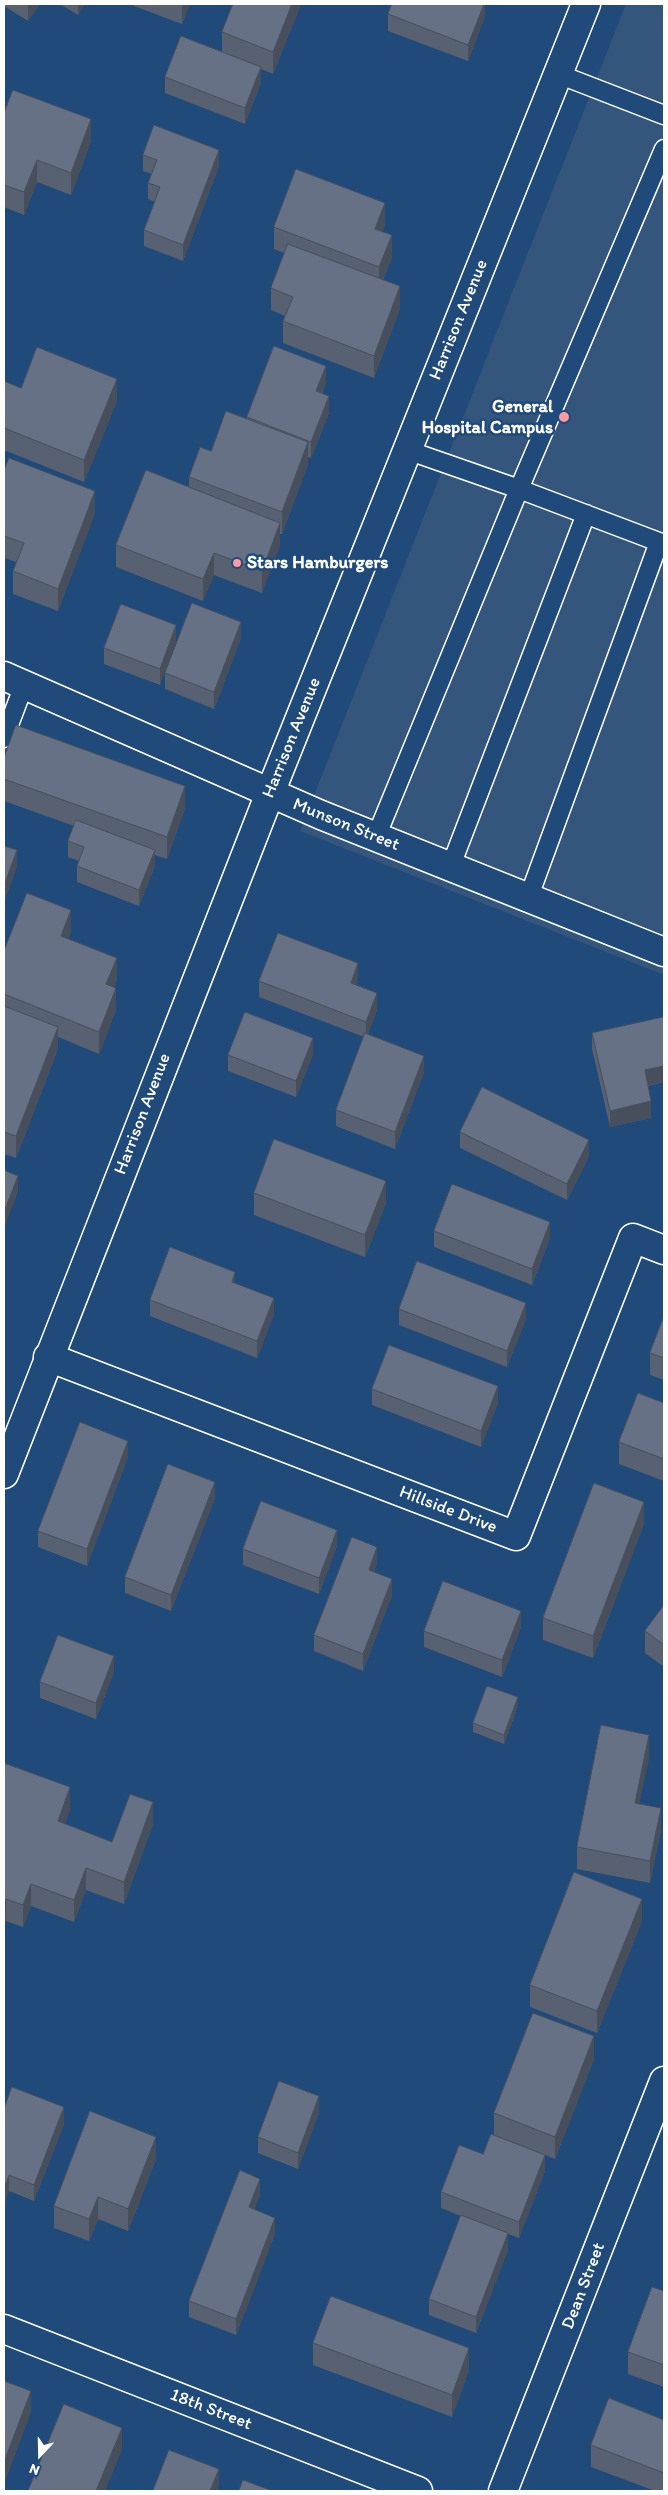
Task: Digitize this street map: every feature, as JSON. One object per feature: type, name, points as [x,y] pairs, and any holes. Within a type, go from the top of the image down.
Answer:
[{"type":"street","name":"Harrison Avenue","points":[[4,1474],[270,793],[584,5]]},
{"type":"street","name":"Munson Street","points":[[14,681],[270,793],[450,868],[664,952]]},
{"type":"street","name":"Hillside Drive","points":[[48,1358],[516,1536],[633,1238],[664,1250]]},
{"type":"street","name":"Dean Street","points":[[504,2491],[664,2081]]},
{"type":"street","name":"18th Street","points":[[4,2329],[418,2491]]},
{"type":"lane","points":[[558,74],[664,115]]},
{"type":"lane","points":[[376,837],[519,489],[664,150]]},
{"type":"lane","points":[[408,450],[519,489],[662,543],[528,899]]},
{"type":"lane","points":[[450,868],[586,514]]},
{"type":"lane","points":[[4,738],[14,681]]},
{"type":"shaded area","name":"General Hospital Campus","points":[[626,4],[664,4],[664,975],[300,831]]},
{"type":"building","points":[[233,4],[292,4],[273,52],[222,32]]},
{"type":"building","points":[[392,4],[484,4],[468,45],[388,14]]},
{"type":"building","points":[[181,36],[261,67],[245,108],[165,77]]},
{"type":"building","points":[[13,90],[91,119],[71,173],[37,160],[24,192],[4,185],[4,113]]},
{"type":"building","points":[[154,125],[219,150],[183,245],[144,230],[160,187],[148,183],[157,160],[143,155]]},
{"type":"building","points":[[296,169],[385,203],[375,229],[392,235],[379,267],[274,227]]},
{"type":"building","points":[[288,244],[400,286],[374,356],[283,321],[293,297],[271,288]]},
{"type":"building","points":[[274,346],[326,366],[316,391],[329,396],[311,442],[247,417]]},
{"type":"building","points":[[37,347],[117,379],[84,460],[4,428],[4,381],[21,388]]},
{"type":"building","points":[[226,411],[308,442],[282,512],[189,477],[200,447],[211,451]]},
{"type":"building","points":[[9,458],[95,491],[58,589],[13,571],[24,543],[4,536],[4,471]]},
{"type":"building","points":[[146,470],[280,523],[262,571],[214,553],[203,579],[116,545]]},
{"type":"building","points":[[192,603],[241,622],[214,692],[165,673]]},
{"type":"building","points":[[121,604],[176,625],[160,669],[104,648]]},
{"type":"building","points":[[16,725],[185,786],[167,837],[4,779],[4,758]]},
{"type":"building","points":[[76,820],[155,850],[139,890],[77,866],[84,847],[68,841]]},
{"type":"building","points":[[4,846],[17,850],[4,886]]},
{"type":"building","points":[[27,893],[71,910],[61,936],[117,958],[106,984],[116,988],[99,1032],[4,994],[4,951]]},
{"type":"building","points":[[278,933],[358,963],[351,983],[377,993],[366,1022],[259,981]]},
{"type":"building","points":[[4,1006],[58,1027],[16,1136],[4,1132]]},
{"type":"building","points":[[245,1012],[313,1038],[296,1081],[228,1055]]},
{"type":"building","points":[[664,1017],[664,1066],[645,1070],[651,1101],[610,1111],[592,1033]]},
{"type":"building","points":[[365,1033],[424,1056],[395,1132],[336,1110]]},
{"type":"building","points":[[482,1087],[589,1140],[567,1184],[460,1132]]},
{"type":"building","points":[[274,1139],[386,1181],[365,1235],[254,1193]]},
{"type":"building","points":[[4,1170],[18,1176],[4,1212]]},
{"type":"building","points":[[452,1184],[550,1222],[532,1269],[434,1231]]},
{"type":"building","points":[[170,1247],[235,1272],[232,1282],[274,1298],[257,1341],[150,1300]]},
{"type":"building","points":[[417,1261],[526,1303],[507,1351],[399,1309]]},
{"type":"building","points":[[664,1316],[664,1358],[650,1353]]},
{"type":"building","points":[[389,1345],[498,1386],[481,1431],[372,1389]]},
{"type":"building","points":[[638,1393],[664,1403],[664,1459],[619,1442]]},
{"type":"building","points":[[80,1422],[128,1441],[87,1549],[38,1531]]},
{"type":"building","points":[[168,1464],[215,1482],[171,1595],[125,1577]]},
{"type":"building","points":[[594,1483],[644,1502],[593,1636],[543,1618]]},
{"type":"building","points":[[261,1501],[337,1530],[319,1578],[243,1549]]},
{"type":"building","points":[[352,1537],[377,1547],[369,1570],[392,1579],[363,1654],[314,1635]]},
{"type":"building","points":[[443,1581],[521,1611],[502,1660],[424,1631]]},
{"type":"building","points":[[664,1605],[664,1645],[645,1631]]},
{"type":"building","points":[[58,1635],[114,1656],[96,1703],[40,1682]]},
{"type":"building","points":[[487,1686],[518,1697],[504,1735],[473,1723]]},
{"type":"building","points":[[601,1725],[649,1735],[635,1803],[661,1808],[650,1861],[577,1847]]},
{"type":"building","points":[[4,1763],[70,1787],[58,1821],[112,1842],[130,1794],[153,1802],[124,1882],[86,1868],[74,1900],[31,1884],[23,1905],[6,1899],[4,1906]]},
{"type":"building","points":[[574,1872],[642,1899],[597,2011],[530,1985]]},
{"type":"building","points":[[533,2013],[594,2036],[555,2137],[494,2113]]},
{"type":"building","points":[[279,2081],[319,2096],[298,2153],[258,2137]]},
{"type":"building","points":[[12,2087],[64,2107],[34,2185],[9,2175],[4,2189],[4,2109]]},
{"type":"building","points":[[90,2111],[156,2137],[128,2209],[98,2197],[89,2219],[54,2206]]},
{"type":"building","points":[[491,2134],[545,2155],[519,2222],[441,2192],[459,2145],[483,2154]]},
{"type":"building","points":[[240,2170],[260,2179],[249,2207],[275,2218],[236,2319],[189,2301]]},
{"type":"building","points":[[461,2215],[508,2233],[476,2317],[429,2299]]},
{"type":"building","points":[[652,2287],[664,2291],[664,2365],[628,2352]]},
{"type":"building","points":[[331,2296],[469,2348],[452,2395],[313,2343]]},
{"type":"building","points":[[4,2381],[31,2391],[4,2462]]},
{"type":"building","points":[[609,2398],[664,2420],[664,2473],[591,2445]]},
{"type":"building","points":[[64,2404],[122,2428],[96,2491],[28,2491]]},
{"type":"building","points":[[169,2450],[219,2469],[210,2491],[153,2491]]},
{"type":"building","points":[[243,2480],[273,2491],[239,2491]]},
{"type":"place","name":"General Hospital Campus","points":[[564,417]]},
{"type":"place","name":"Stars Hamburgers","points":[[237,563]]}]
